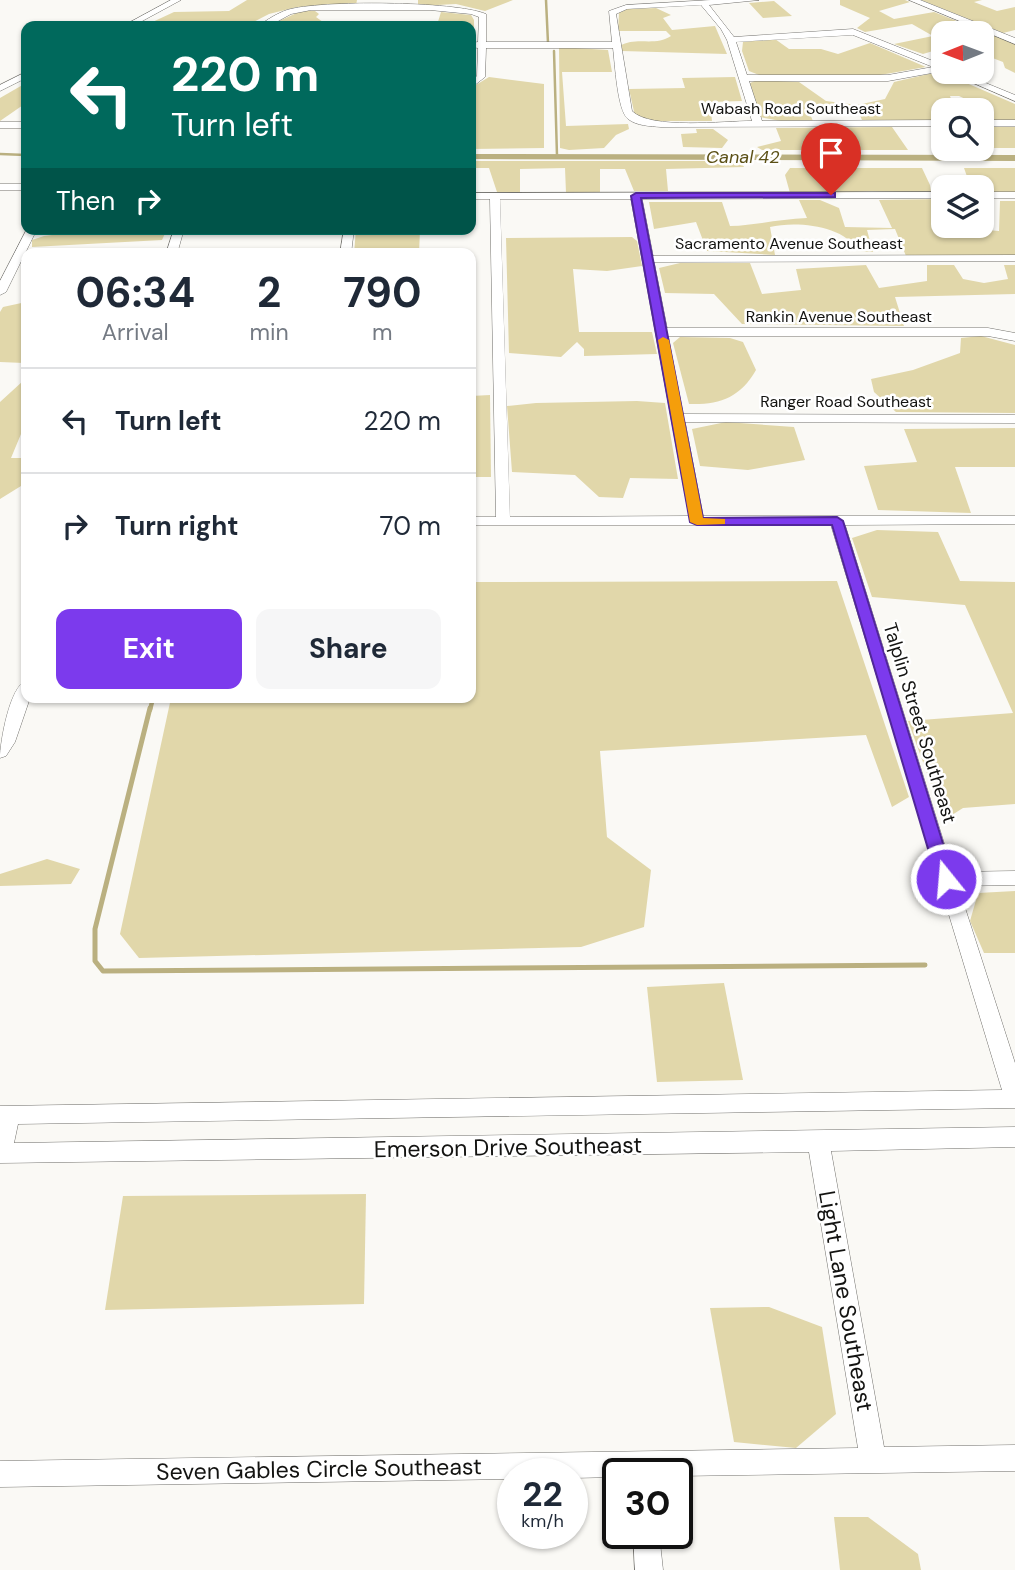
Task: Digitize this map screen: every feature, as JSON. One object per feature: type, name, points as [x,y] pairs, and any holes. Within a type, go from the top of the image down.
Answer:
[{"type":"street","points":[[137,21],[177,0]]},
{"type":"street","points":[[476,46],[615,45],[612,13],[618,9],[755,0]]},
{"type":"street","points":[[913,0],[1015,41]]},
{"type":"street","points":[[703,3],[725,28],[731,40],[758,124]]},
{"type":"street","points":[[272,21],[289,12],[311,8],[453,8],[477,11],[483,16],[483,46],[481,77],[476,81]]},
{"type":"street","points":[[731,40],[852,32],[931,63]]},
{"type":"street","name":"Wabash Road Southeast","points":[[615,45],[627,112],[640,121],[931,124]]},
{"type":"street","points":[[743,78],[888,78],[931,70]]},
{"type":"street","points":[[0,88],[21,78]]},
{"type":"street","points":[[981,84],[1015,98]]},
{"type":"street","points":[[994,123],[1015,123]]},
{"type":"street","points":[[0,125],[21,125]]},
{"type":"street","points":[[0,187],[21,187]]},
{"type":"street","points":[[476,196],[931,195]]},
{"type":"street","points":[[994,195],[1015,195]]},
{"type":"street","points":[[495,196],[503,521]]},
{"type":"street","points":[[636,196],[697,522]]},
{"type":"street","points":[[0,292],[21,251]]},
{"type":"street","name":"Sacramento Avenue Southeast","points":[[648,259],[1015,258]]},
{"type":"street","name":"Rankin Avenue Southeast","points":[[662,332],[981,332],[1015,337]]},
{"type":"street","name":"Ranger Road Southeast","points":[[678,418],[1015,418]]},
{"type":"street","points":[[476,521],[1015,520]]},
{"type":"street","name":"Talplin Street Southeast","points":[[837,521],[1015,1098]]},
{"type":"street","points":[[0,752],[7,742],[21,701]]},
{"type":"street","points":[[946,879],[1015,878]]},
{"type":"street","name":"Emerson Drive Southeast","points":[[5,1115],[1015,1098]]},
{"type":"street","points":[[0,1153],[5,1115]]},
{"type":"street","name":"Emerson Drive Southeast","points":[[0,1153],[1015,1137]]},
{"type":"street","name":"Light Lane Southeast","points":[[818,1142],[873,1460]]},
{"type":"street","name":"Seven Gables Circle Southeast","points":[[693,1467],[1015,1458]]},
{"type":"street","name":"Seven Gables Circle Southeast","points":[[0,1474],[602,1469]]},
{"type":"street","points":[[647,1549],[649,1570]]},
{"type":"shaded area","points":[[247,0],[357,0],[356,5],[297,7],[269,14],[256,21],[155,21],[174,12],[229,11]]},
{"type":"shaded area","points":[[418,0],[513,0],[485,11],[456,4],[418,6]]},
{"type":"shaded area","points":[[840,0],[905,0],[910,2],[879,11],[894,19],[934,12],[957,21],[931,21],[931,35],[912,24],[865,32],[857,28],[870,18],[840,5]]},
{"type":"shaded area","points":[[921,0],[982,0],[974,2],[997,11],[1015,7],[1015,30],[1003,33],[994,29],[994,21],[973,21]]},
{"type":"shaded area","points":[[774,1],[792,16],[763,18],[749,3]]},
{"type":"shaded area","points":[[656,8],[671,15],[663,18],[672,30],[715,26],[727,54],[622,51],[620,46],[626,43],[659,41],[671,36],[666,31],[618,31],[619,13],[627,9]]},
{"type":"shaded area","points":[[301,11],[315,11],[319,14],[316,17],[322,21],[279,21]]},
{"type":"shaded area","points":[[441,12],[471,15],[474,20],[474,21],[438,21]]},
{"type":"shaded area","points":[[931,36],[931,52],[923,54],[894,44]]},
{"type":"shaded area","points":[[994,36],[1015,44],[1015,73],[1005,68],[1003,62],[994,59]]},
{"type":"shaded area","points":[[775,39],[789,49],[821,49],[838,54],[870,43],[926,67],[880,75],[759,75],[749,71],[742,51],[743,42]]},
{"type":"shaded area","points":[[559,47],[608,50],[612,72],[562,72],[566,126],[628,124],[629,129],[616,135],[604,148],[560,148]]},
{"type":"shaded area","points":[[931,73],[931,84],[969,84],[1015,104],[1015,120],[994,120],[994,98],[950,96],[951,98],[931,98],[931,121],[862,120],[857,109],[806,105],[813,121],[786,122],[760,117],[750,83],[757,80],[799,82],[826,101],[857,105],[885,99],[894,82]]},
{"type":"shaded area","points":[[489,77],[544,84],[544,148],[476,149],[476,85]]},
{"type":"shaded area","points":[[735,77],[742,101],[710,102],[712,121],[656,121],[635,116],[629,89],[685,88],[682,78]]},
{"type":"shaded area","points":[[21,86],[21,106],[0,121],[0,98]]},
{"type":"shaded area","points":[[892,127],[908,150],[762,150],[757,147],[781,141],[776,128]]},
{"type":"shaded area","points":[[994,127],[1015,127],[1015,148],[994,148]]},
{"type":"shaded area","points":[[696,129],[713,129],[728,140],[722,148],[683,147],[681,134],[697,133]]},
{"type":"shaded area","points":[[476,161],[741,161],[744,167],[666,169],[668,191],[634,191],[625,169],[600,169],[600,192],[566,193],[565,168],[520,169],[520,192],[497,192],[489,168],[476,168]]},
{"type":"shaded area","points":[[790,168],[922,168],[931,193],[790,193],[785,175]]},
{"type":"shaded area","points":[[964,168],[1015,168],[1015,193],[994,192],[994,175],[966,175]]},
{"type":"shaded area","points":[[931,199],[931,238],[994,238],[994,231],[999,231],[1000,201],[1015,201],[1015,256],[906,256],[895,229],[867,230],[873,252],[858,251],[842,235],[806,225],[770,227],[775,255],[707,251],[696,222],[654,229],[649,202],[722,202],[730,226],[807,218],[799,200],[820,200],[839,208],[845,227],[892,228],[879,200]]},
{"type":"shaded area","points":[[164,235],[162,240],[32,247],[32,240],[44,236]]},
{"type":"shaded area","points":[[356,235],[420,235],[419,248],[354,248]]},
{"type":"shaded area","points":[[632,237],[637,241],[642,266],[607,271],[573,269],[579,332],[652,332],[657,354],[584,356],[584,349],[577,342],[561,357],[509,353],[506,238]]},
{"type":"shaded area","points":[[680,263],[750,263],[762,294],[801,290],[796,269],[866,265],[879,288],[927,281],[927,265],[954,265],[963,279],[984,283],[1008,279],[1004,265],[1015,265],[1015,294],[895,297],[904,326],[742,324],[714,294],[665,293],[659,268]]},
{"type":"shaded area","points":[[21,303],[21,363],[0,362],[0,312],[3,307]]},
{"type":"shaded area","points":[[981,336],[1015,345],[1015,413],[896,412],[874,392],[871,379],[913,370],[960,353],[961,338]]},
{"type":"shaded area","points":[[680,337],[730,338],[743,342],[756,370],[743,387],[728,398],[710,403],[689,404],[673,343]]},
{"type":"shaded area","points":[[21,383],[21,434],[11,458],[21,458],[21,486],[0,499],[0,402]]},
{"type":"shaded area","points":[[490,395],[491,477],[476,477],[476,396]]},
{"type":"shaded area","points":[[637,401],[665,403],[678,479],[630,478],[623,498],[599,497],[575,475],[512,472],[507,406]]},
{"type":"shaded area","points":[[726,422],[794,427],[805,460],[748,470],[700,466],[692,429]]},
{"type":"shaded area","points":[[1015,428],[1015,467],[955,467],[971,513],[878,510],[864,466],[917,462],[904,429]]},
{"type":"shaded area","points":[[877,530],[938,532],[960,581],[1015,582],[1015,804],[963,808],[944,820],[908,721],[1013,713],[965,605],[872,597],[852,538]]},
{"type":"shaded area","points":[[837,581],[909,797],[892,807],[866,735],[600,751],[607,837],[651,870],[644,927],[581,947],[139,958],[120,934],[170,703],[476,703],[476,582]]},
{"type":"shaded area","points":[[47,859],[80,869],[71,884],[0,886],[0,874]]},
{"type":"shaded area","points":[[1015,891],[1015,953],[984,953],[970,921],[978,893]]},
{"type":"shaded area","points":[[724,983],[743,1080],[657,1082],[647,987]]},
{"type":"shaded area","points":[[366,1194],[364,1304],[105,1310],[123,1196]]},
{"type":"shaded area","points":[[769,1307],[822,1327],[836,1414],[796,1448],[734,1442],[710,1308]]},
{"type":"shaded area","points":[[834,1517],[868,1517],[918,1554],[921,1570],[840,1570]]},
{"type":"water","name":"Canal 42","points":[[476,154],[931,155],[931,161],[476,159]]},
{"type":"water","points":[[994,155],[1015,155],[1015,161],[994,161]]},
{"type":"waterway","points":[[546,0],[548,43]]},
{"type":"waterway","points":[[554,51],[557,156]]},
{"type":"waterway","points":[[0,154],[21,155]]},
{"type":"waterway","points":[[150,710],[152,703]]},
{"type":"waterway","points":[[150,708],[95,929],[95,961],[103,971],[925,965]]},
{"type":"slow traffic","points":[[663,340],[697,522],[721,521]]},
{"type":"route","points":[[831,195],[636,196],[697,522],[837,521],[946,879]]}]
